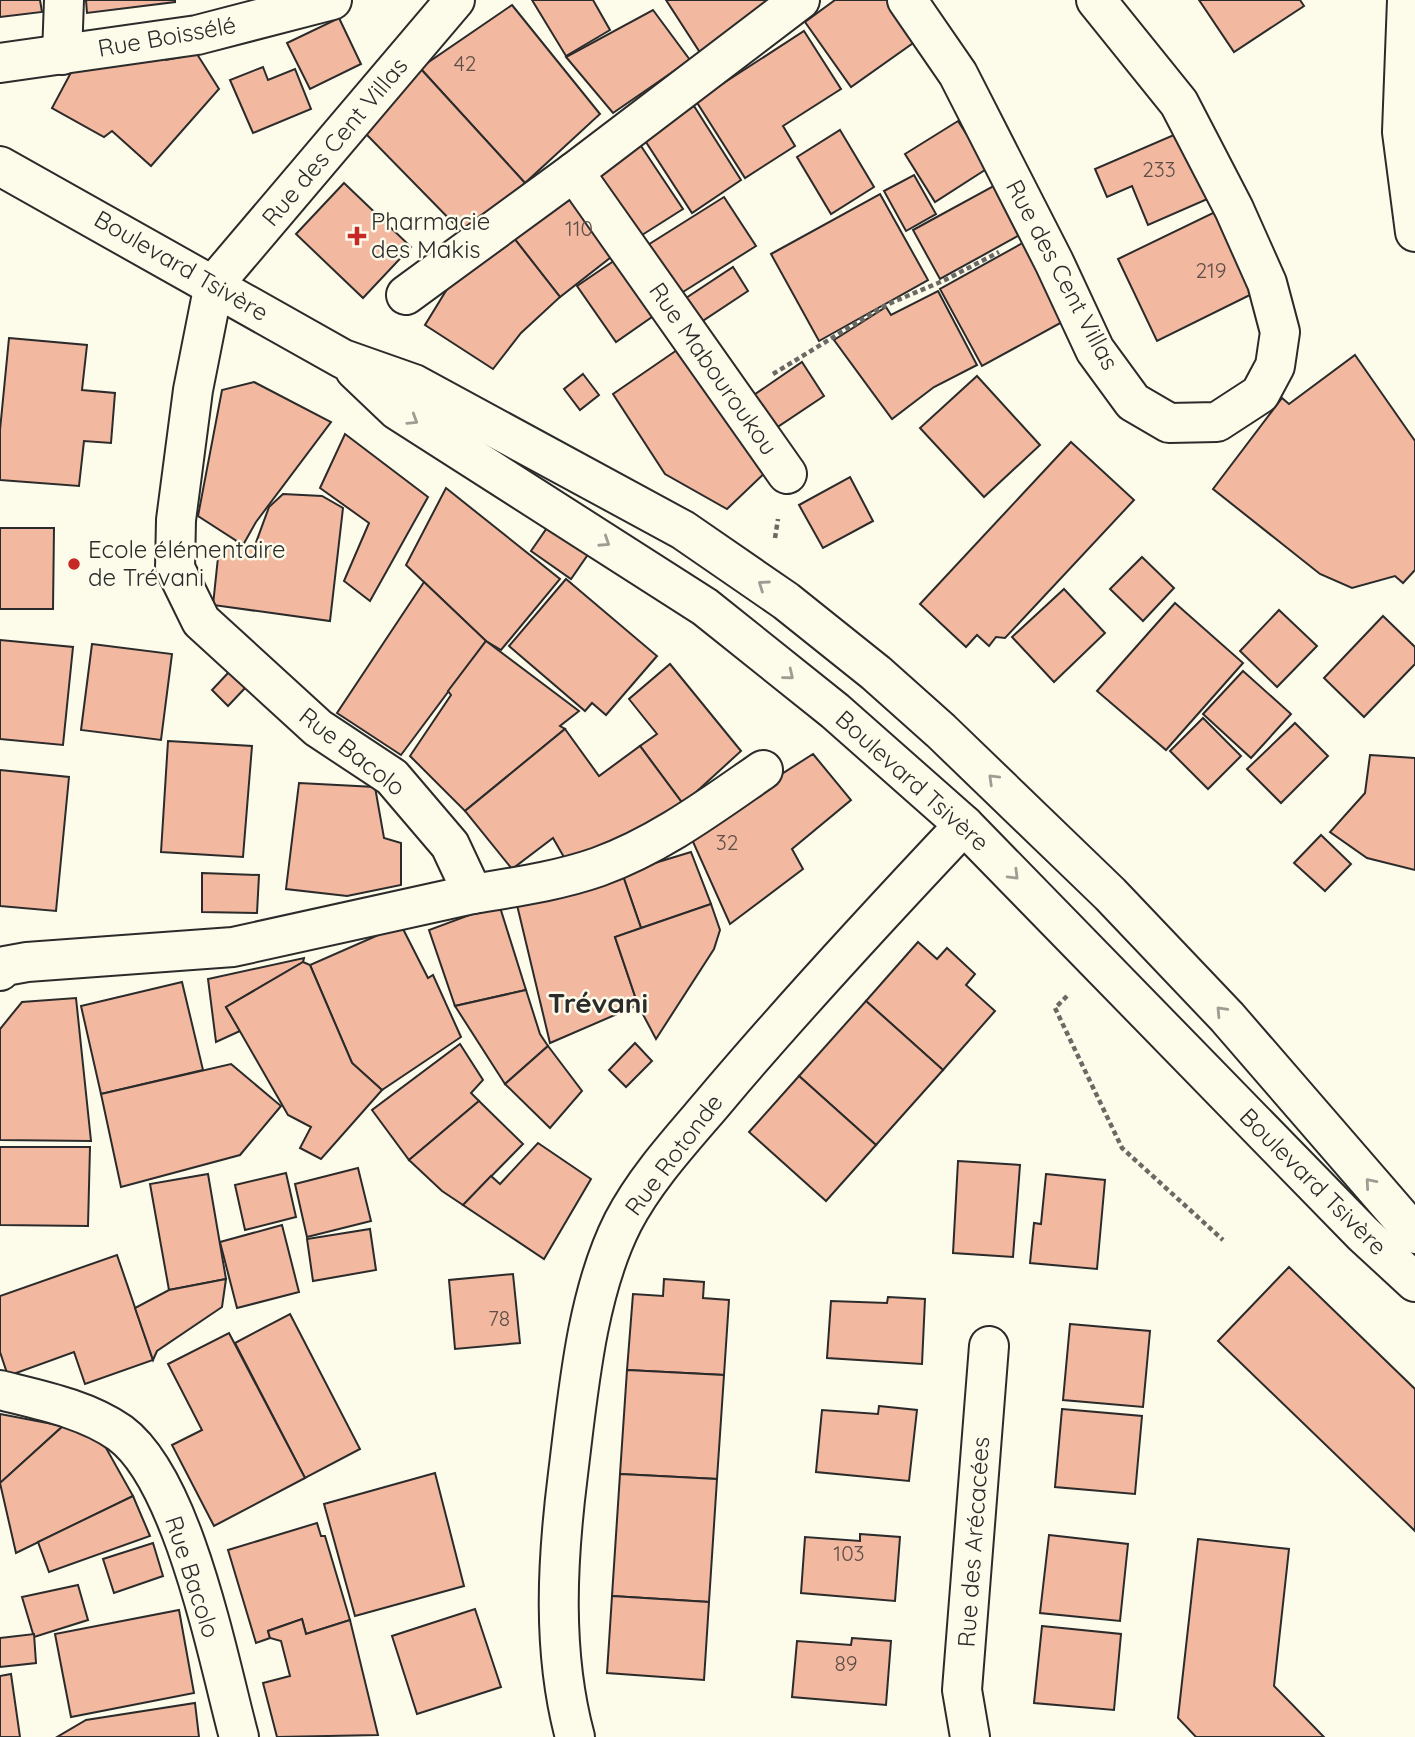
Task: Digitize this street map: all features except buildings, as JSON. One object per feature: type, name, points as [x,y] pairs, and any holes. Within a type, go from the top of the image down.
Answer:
[{"type":"street","points":[[62,55],[64,0]]},
{"type":"street","name":"Rue Boissélé","points":[[0,63],[197,35],[332,0]]},
{"type":"street","name":"Rue des Cent Villas","points":[[214,284],[456,0]]},
{"type":"street","points":[[406,295],[574,172],[800,0]]},
{"type":"street","name":"Rue des Cent Villas","points":[[907,0],[958,74],[1038,230],[1095,350],[1133,402],[1169,423],[1217,422],[1260,394],[1275,366],[1280,332],[1267,283],[1234,209],[1179,103],[1096,0]]},
{"type":"street","points":[[1406,4],[1402,132],[1415,232]]},
{"type":"street","name":"Boulevard Tsivère","points":[[9,170],[343,359],[414,384],[683,530],[761,583],[876,673],[1002,787],[1227,1017],[1415,1234]]},
{"type":"street","name":"Rue Mabouroukou","points":[[574,172],[787,474]]},
{"type":"street","name":"Rue Bacolo","points":[[214,284],[193,390],[176,520],[175,568],[201,621],[318,728],[392,777],[450,845],[473,894]]},
{"type":"street","name":"Boulevard Tsivère","points":[[343,359],[397,410],[705,607],[835,711],[964,825],[1363,1234],[1415,1282]]},
{"type":"street","points":[[941,731],[964,825],[1004,820],[1077,891],[1143,929]]},
{"type":"street","points":[[0,971],[5,966],[27,962],[233,947],[473,894],[551,881],[599,867],[681,828],[763,770]]},
{"type":"street","name":"Rue Rotonde","points":[[575,1737],[567,1706],[559,1638],[561,1528],[585,1342],[623,1222],[659,1167],[802,997],[964,825]]},
{"type":"street","name":"Rue des Arécacées","points":[[970,1737],[962,1690],[989,1346]]},
{"type":"street","name":"Rue Bacolo","points":[[0,1390],[51,1403],[88,1417],[120,1434],[148,1462],[183,1533],[239,1737]]},
{"type":"path","points":[[733,398],[886,305],[945,280],[1038,230]]},
{"type":"path","name":"Rue Mabouroukou","points":[[761,583],[769,566],[787,474]]},
{"type":"path","points":[[1101,964],[1055,1008],[1122,1148],[1223,1240]]},
{"type":"place","name":"Pharmacie des Makis","points":[[357,236]]},
{"type":"place","name":"Ecole élémentaire de Trévani","points":[[74,564]]},
{"type":"district","name":"Trévani","points":[[598,1003]]}]
